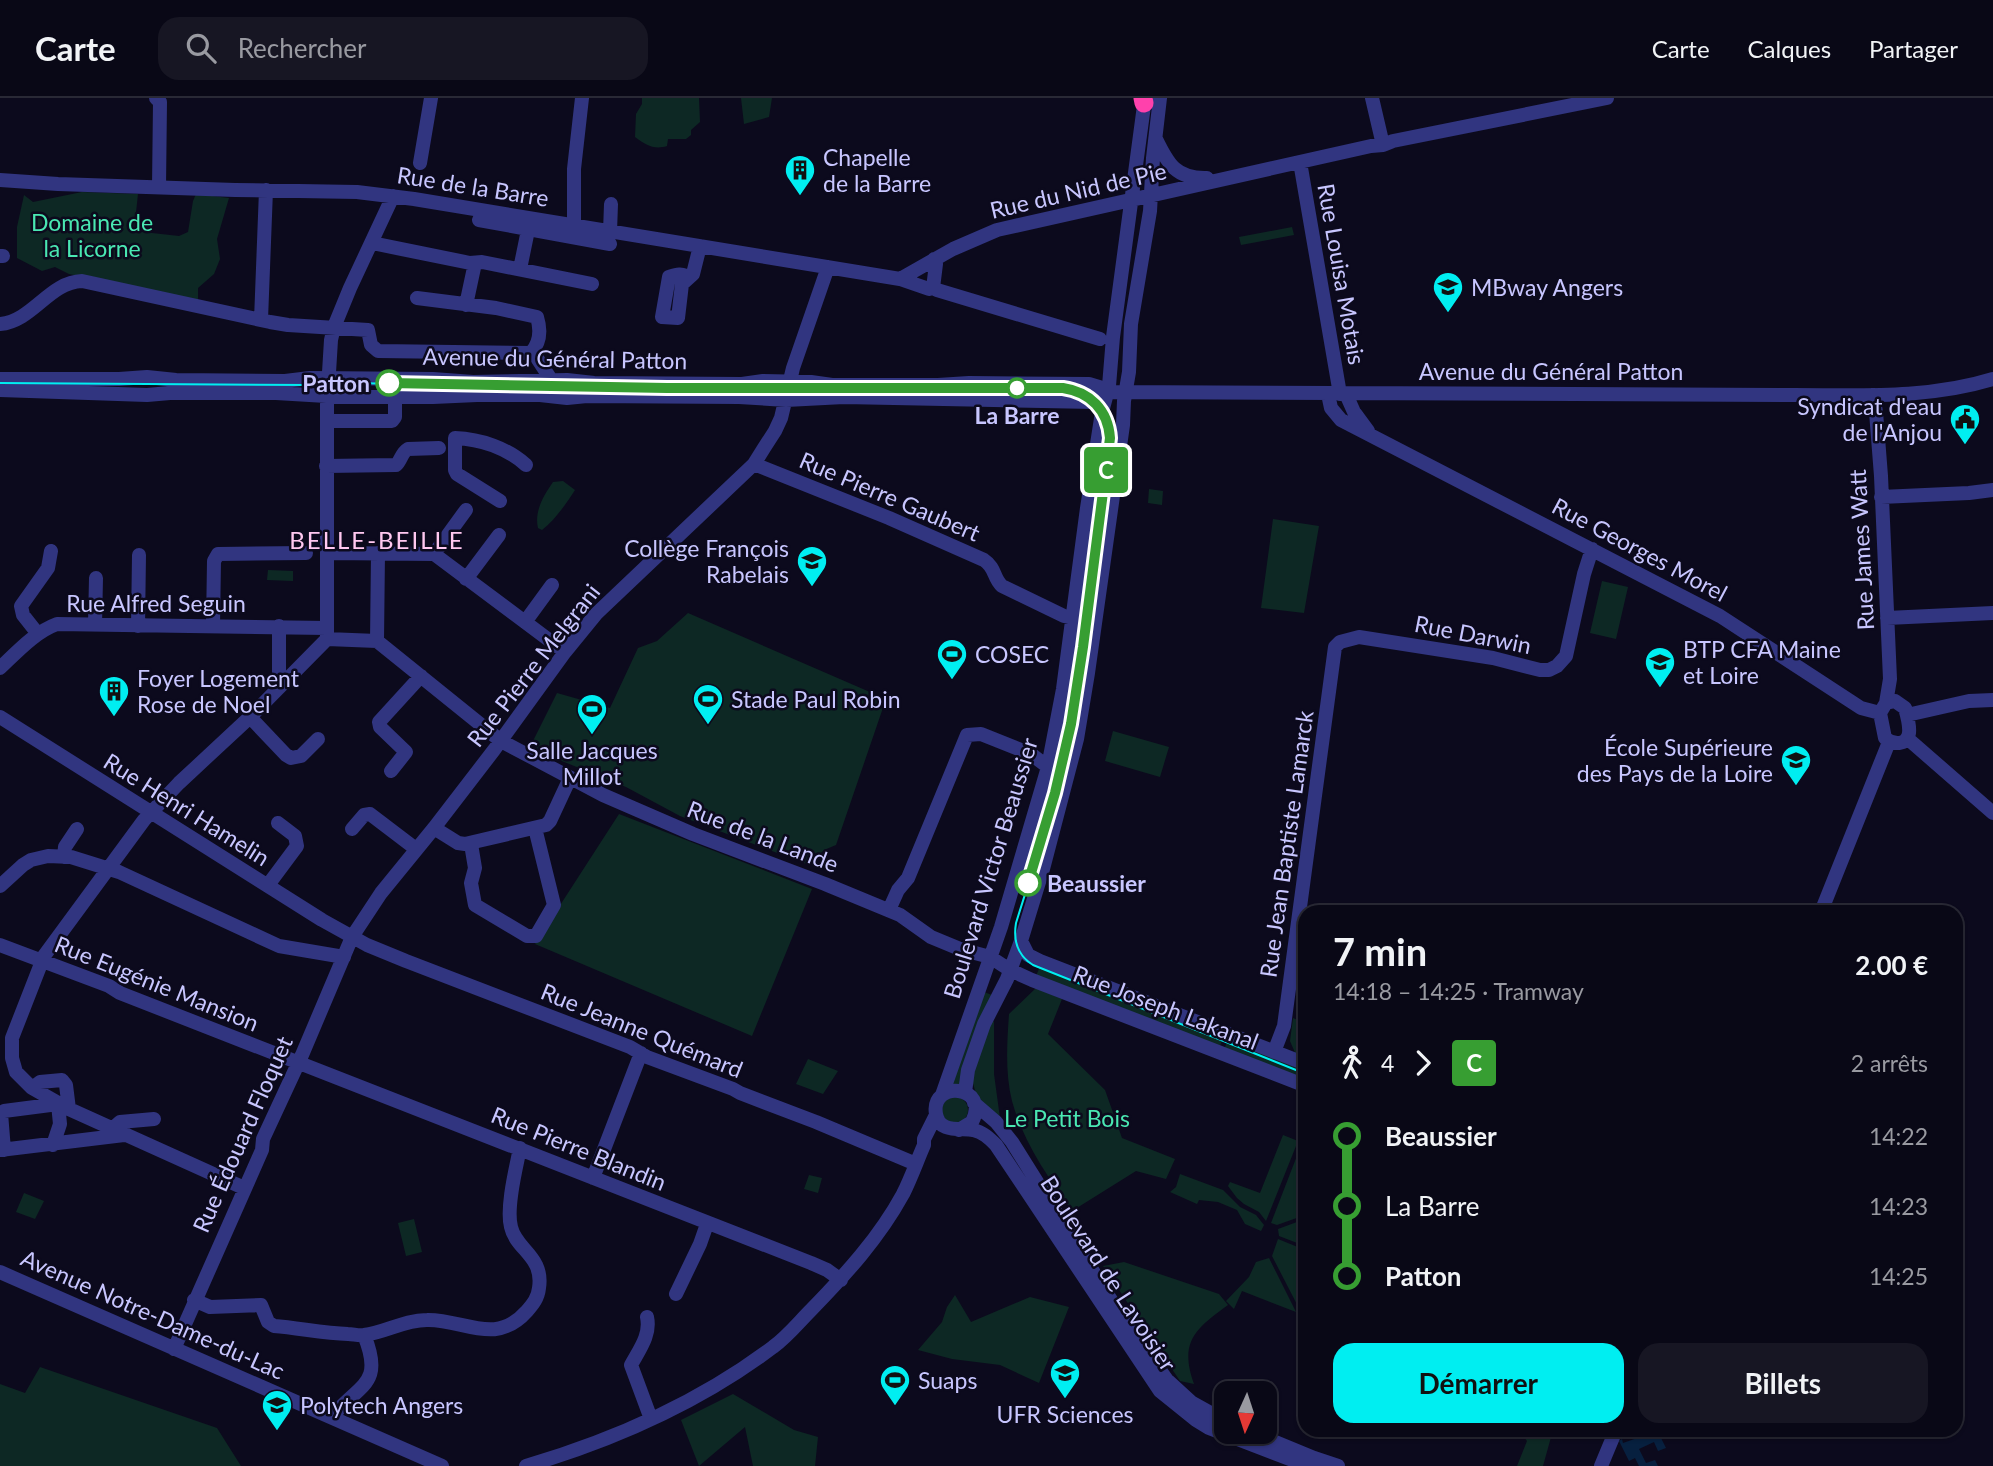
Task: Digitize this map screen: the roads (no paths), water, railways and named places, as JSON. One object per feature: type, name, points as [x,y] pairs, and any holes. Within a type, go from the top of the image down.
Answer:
[{"type":"street","points":[[156,98],[160,102],[159,187]]},
{"type":"street","points":[[420,163],[431,98]]},
{"type":"street","points":[[574,226],[574,169],[582,98]]},
{"type":"street","points":[[1372,98],[1382,145]]},
{"type":"street","name":"Rue du Nid de Pie","points":[[900,279],[934,259],[997,230],[1371,146],[1403,147],[1607,98]]},
{"type":"street","name":"Boulevard Victor Beaussier","points":[[969,1098],[968,1070],[984,1024],[1022,948],[1077,739],[1123,425],[1131,324],[1150,197],[1156,139],[1147,101]]},
{"type":"street","name":"Boulevard Victor Beaussier","points":[[1147,101],[1141,192],[1150,197]]},
{"type":"street","name":"Boulevard Victor Beaussier","points":[[942,1095],[990,957],[1052,748],[1107,392],[1147,101]]},
{"type":"street","name":"Rue du Nid de Pie","points":[[1156,139],[1170,166],[1185,175],[1194,178],[1233,177]]},
{"type":"street","name":"Rue Louisa Motais","points":[[1300,163],[1338,394]]},
{"type":"street","name":"Rue de la Barre","points":[[0,180],[357,192],[393,196],[446,209],[574,226],[610,238],[700,246],[900,279],[1100,339]]},
{"type":"street","points":[[261,320],[266,190]]},
{"type":"street","points":[[244,1188],[63,1106],[32,1088],[16,1072],[11,1048],[15,1028],[42,961],[108,868],[151,812],[250,717],[327,634],[327,396],[334,327],[393,196]]},
{"type":"street","points":[[446,209],[528,230],[610,238],[611,204]]},
{"type":"street","points":[[520,269],[528,230]]},
{"type":"street","points":[[372,243],[592,284]]},
{"type":"street","points":[[688,278],[694,274],[700,246]]},
{"type":"street","points":[[933,288],[936,264],[934,259]]},
{"type":"street","points":[[466,305],[475,263]]},
{"type":"street","name":"Rue Pierre Melgrani","points":[[352,937],[381,893],[501,741],[565,652],[606,605],[754,464],[775,431],[793,368],[828,267]]},
{"type":"street","points":[[0,324],[21,317],[61,287],[76,281],[288,325],[368,330],[371,345],[377,351],[531,353],[552,381]]},
{"type":"street","points":[[417,298],[496,308],[537,317],[540,325],[537,346],[531,353]]},
{"type":"street","name":"Avenue du Général Patton","points":[[0,379],[147,377],[176,380],[285,381],[328,378],[473,382],[789,382],[832,385],[1089,384],[1107,392],[1873,395],[1933,392],[1993,379]]},
{"type":"street","name":"Avenue du Général Patton","points":[[0,390],[147,395],[285,393],[304,396],[540,395],[567,398],[726,396],[786,400],[844,397],[1094,402],[1107,392]]},
{"type":"street","name":"Rue Georges Morel","points":[[1338,394],[1331,408],[1352,418],[1372,435],[1720,616],[1861,708],[1888,706]]},
{"type":"street","points":[[1352,418],[1370,394]]},
{"type":"street","name":"Rue James Watt","points":[[1873,395],[1885,497]]},
{"type":"street","name":"Rue James Watt","points":[[1889,395],[1885,420],[1885,497],[1891,618],[1888,706],[1884,734],[1889,741]]},
{"type":"street","points":[[327,421],[392,421],[395,417],[395,397]]},
{"type":"street","points":[[500,501],[457,474],[455,438],[479,441],[508,452],[526,465]]},
{"type":"street","points":[[327,466],[396,465],[408,449],[439,448]]},
{"type":"street","name":"Rue Pierre Gaubert","points":[[754,464],[984,559],[993,568],[1000,584],[1050,610],[1073,618]]},
{"type":"street","points":[[1885,497],[1969,494],[1993,490]]},
{"type":"street","points":[[434,554],[466,510]]},
{"type":"street","points":[[466,579],[499,535]]},
{"type":"street","name":"Rue Darwin","points":[[1340,642],[1359,637],[1493,658],[1540,670],[1553,668],[1566,656],[1592,549]]},
{"type":"street","points":[[38,634],[23,615],[21,606],[48,568],[51,551]]},
{"type":"street","points":[[213,626],[214,561],[218,554],[306,553]]},
{"type":"street","points":[[328,553],[434,554],[565,652]]},
{"type":"street","points":[[377,641],[378,553]]},
{"type":"street","points":[[138,626],[139,555]]},
{"type":"street","points":[[95,625],[96,578]]},
{"type":"street","points":[[525,622],[552,585]]},
{"type":"street","points":[[1891,618],[1993,613]]},
{"type":"street","name":"Rue Alfred Seguin","points":[[0,668],[38,634],[57,624],[279,626],[377,641]]},
{"type":"street","points":[[279,626],[279,678],[282,684]]},
{"type":"street","name":"Rue de la Lande","points":[[377,641],[501,741],[570,778],[627,807],[679,829],[901,915],[931,937],[990,957],[1010,970]]},
{"type":"street","name":"Rue Jean Baptiste Lamarck","points":[[1300,905],[1334,652],[1340,642]]},
{"type":"street","points":[[391,771],[406,752],[380,727],[379,722],[421,676]]},
{"type":"street","points":[[1907,715],[1969,701],[1993,700]]},
{"type":"street","points":[[1824,905],[1889,741],[1894,744],[1901,743],[1909,732],[1905,708],[1888,706]]},
{"type":"street","points":[[250,717],[291,758],[301,756],[318,740]]},
{"type":"street","name":"Rue Henri Hamelin","points":[[0,718],[352,937]]},
{"type":"street","points":[[888,910],[898,890],[908,878],[967,735],[981,734],[1031,754],[1048,767]]},
{"type":"street","points":[[1907,738],[1993,813]]},
{"type":"street","points":[[1031,754],[1052,748]]},
{"type":"street","points":[[434,828],[458,843],[471,844],[536,828],[550,821],[570,778]]},
{"type":"street","points":[[352,829],[361,817],[370,814],[416,849]]},
{"type":"street","points":[[268,885],[297,846],[295,836],[278,823]]},
{"type":"street","points":[[471,844],[475,868],[471,883],[475,905],[527,936],[536,936],[554,905],[536,828]]},
{"type":"street","points":[[64,857],[65,847],[77,830]]},
{"type":"street","points":[[0,886],[31,860],[48,856],[71,857],[145,883],[279,946],[344,957]]},
{"type":"street","name":"Rue Jean Baptiste Lamarck","points":[[1274,1052],[1284,1026],[1298,921]]},
{"type":"street","name":"Rue Édouard Floquet","points":[[174,1349],[352,937]]},
{"type":"street","name":"Rue Jeanne Quémard","points":[[352,937],[406,961],[630,1047],[641,1054],[916,1164]]},
{"type":"street","name":"Rue Eugénie Mansion","points":[[0,945],[298,1062]]},
{"type":"street","points":[[990,957],[1022,948]]},
{"type":"street","name":"Rue Joseph Lakanal","points":[[1022,948],[1298,1061]]},
{"type":"street","name":"Rue Joseph Lakanal","points":[[1010,970],[1298,1083]]},
{"type":"street","points":[[593,1178],[641,1054]]},
{"type":"street","name":"Rue Pierre Blandin","points":[[298,1062],[714,1224],[827,1270],[841,1280]]},
{"type":"street","points":[[32,1088],[40,1082],[62,1080],[66,1085],[60,1124],[53,1144]]},
{"type":"street","points":[[526,1466],[587,1445],[677,1408],[727,1379],[776,1345],[841,1280],[865,1252],[885,1222],[916,1164],[942,1095],[953,1090],[969,1098],[976,1113],[972,1122],[924,1145]]},
{"type":"street","name":"Boulevard de Lavoisier","points":[[969,1098],[996,1122],[1012,1142],[1116,1308],[1167,1380],[1191,1402],[1214,1416]]},
{"type":"street","points":[[63,1106],[32,1106],[4,1111],[1,1114],[2,1150],[119,1132]]},
{"type":"street","points":[[936,1115],[942,1124],[953,1129]]},
{"type":"street","points":[[119,1132],[120,1122],[154,1119]]},
{"type":"street","name":"Boulevard de Lavoisier","points":[[953,1129],[980,1132],[996,1144],[1160,1391],[1209,1428],[1308,1466]]},
{"type":"street","points":[[194,1300],[210,1307],[261,1305],[268,1322],[274,1326],[364,1335],[401,1324],[428,1320],[475,1329],[501,1328],[519,1320],[537,1298],[540,1287],[537,1266],[516,1238],[510,1223],[520,1148]]},
{"type":"street","points":[[676,1294],[707,1223]]},
{"type":"street","name":"Avenue Notre-Dame-du-Lac","points":[[0,1272],[442,1466]]},
{"type":"street","points":[[647,1317],[649,1322],[645,1332],[646,1342],[631,1365],[651,1419]]},
{"type":"street","points":[[332,1417],[368,1381],[372,1363],[364,1335]]},
{"type":"street","points":[[1601,1466],[1613,1437]]},
{"type":"street","points":[[1278,1443],[1339,1466]]},
{"type":"water","points":[[1640,1437],[1660,1437],[1666,1448],[1658,1451],[1654,1442],[1639,1449],[1646,1463],[1655,1460],[1658,1466],[1639,1466],[1635,1458],[1629,1461],[1619,1441],[1622,1439],[1623,1443]]},
{"type":"tram line","points":[[0,383],[344,383],[767,389],[1063,388],[1083,394],[1098,406],[1109,433],[1096,555],[1068,739],[1051,808],[1016,923],[1017,947],[1023,957],[1033,965],[1298,1071]]},
{"type":"tram line","name":"C","points":[[389,383],[667,388],[1063,388],[1082,393],[1091,399],[1108,424],[1110,438],[1090,596],[1068,740],[1028,883]]},
{"type":"place","name":"Chapelle de la Barre","points":[[800,197]]},
{"type":"place","name":"MBway Angers","points":[[1448,314]]},
{"type":"place","name":"Patton","points":[[389,383]]},
{"type":"place","name":"La Barre","points":[[1017,388]]},
{"type":"place","name":"Syndicat d'eau de l'Anjou","points":[[1965,446]]},
{"type":"place","name":"Collège François Rabelais","points":[[812,588]]},
{"type":"place","name":"COSEC","points":[[952,681]]},
{"type":"place","name":"BTP CFA Maine et Loire","points":[[1660,689]]},
{"type":"place","name":"Foyer Logement Rose de Noel","points":[[114,718]]},
{"type":"place","name":"Stade Paul Robin","points":[[708,726]]},
{"type":"place","name":"Salle Jacques Millot","points":[[592,736]]},
{"type":"place","name":"École Supérieure des Pays de la Loire","points":[[1796,787]]},
{"type":"place","name":"Beaussier","points":[[1028,883]]},
{"type":"place","name":"UFR Sciences","points":[[1065,1400]]},
{"type":"place","name":"Suaps","points":[[895,1407]]},
{"type":"place","name":"Polytech Angers","points":[[277,1432]]},
{"type":"district","name":"BELLE-BEILLE","points":[[377,539]]},
{"type":"park label","name":"Domaine de la Licorne","points":[[92,235]]},
{"type":"park label","name":"Le Petit Bois","points":[[1067,1118]]}]
